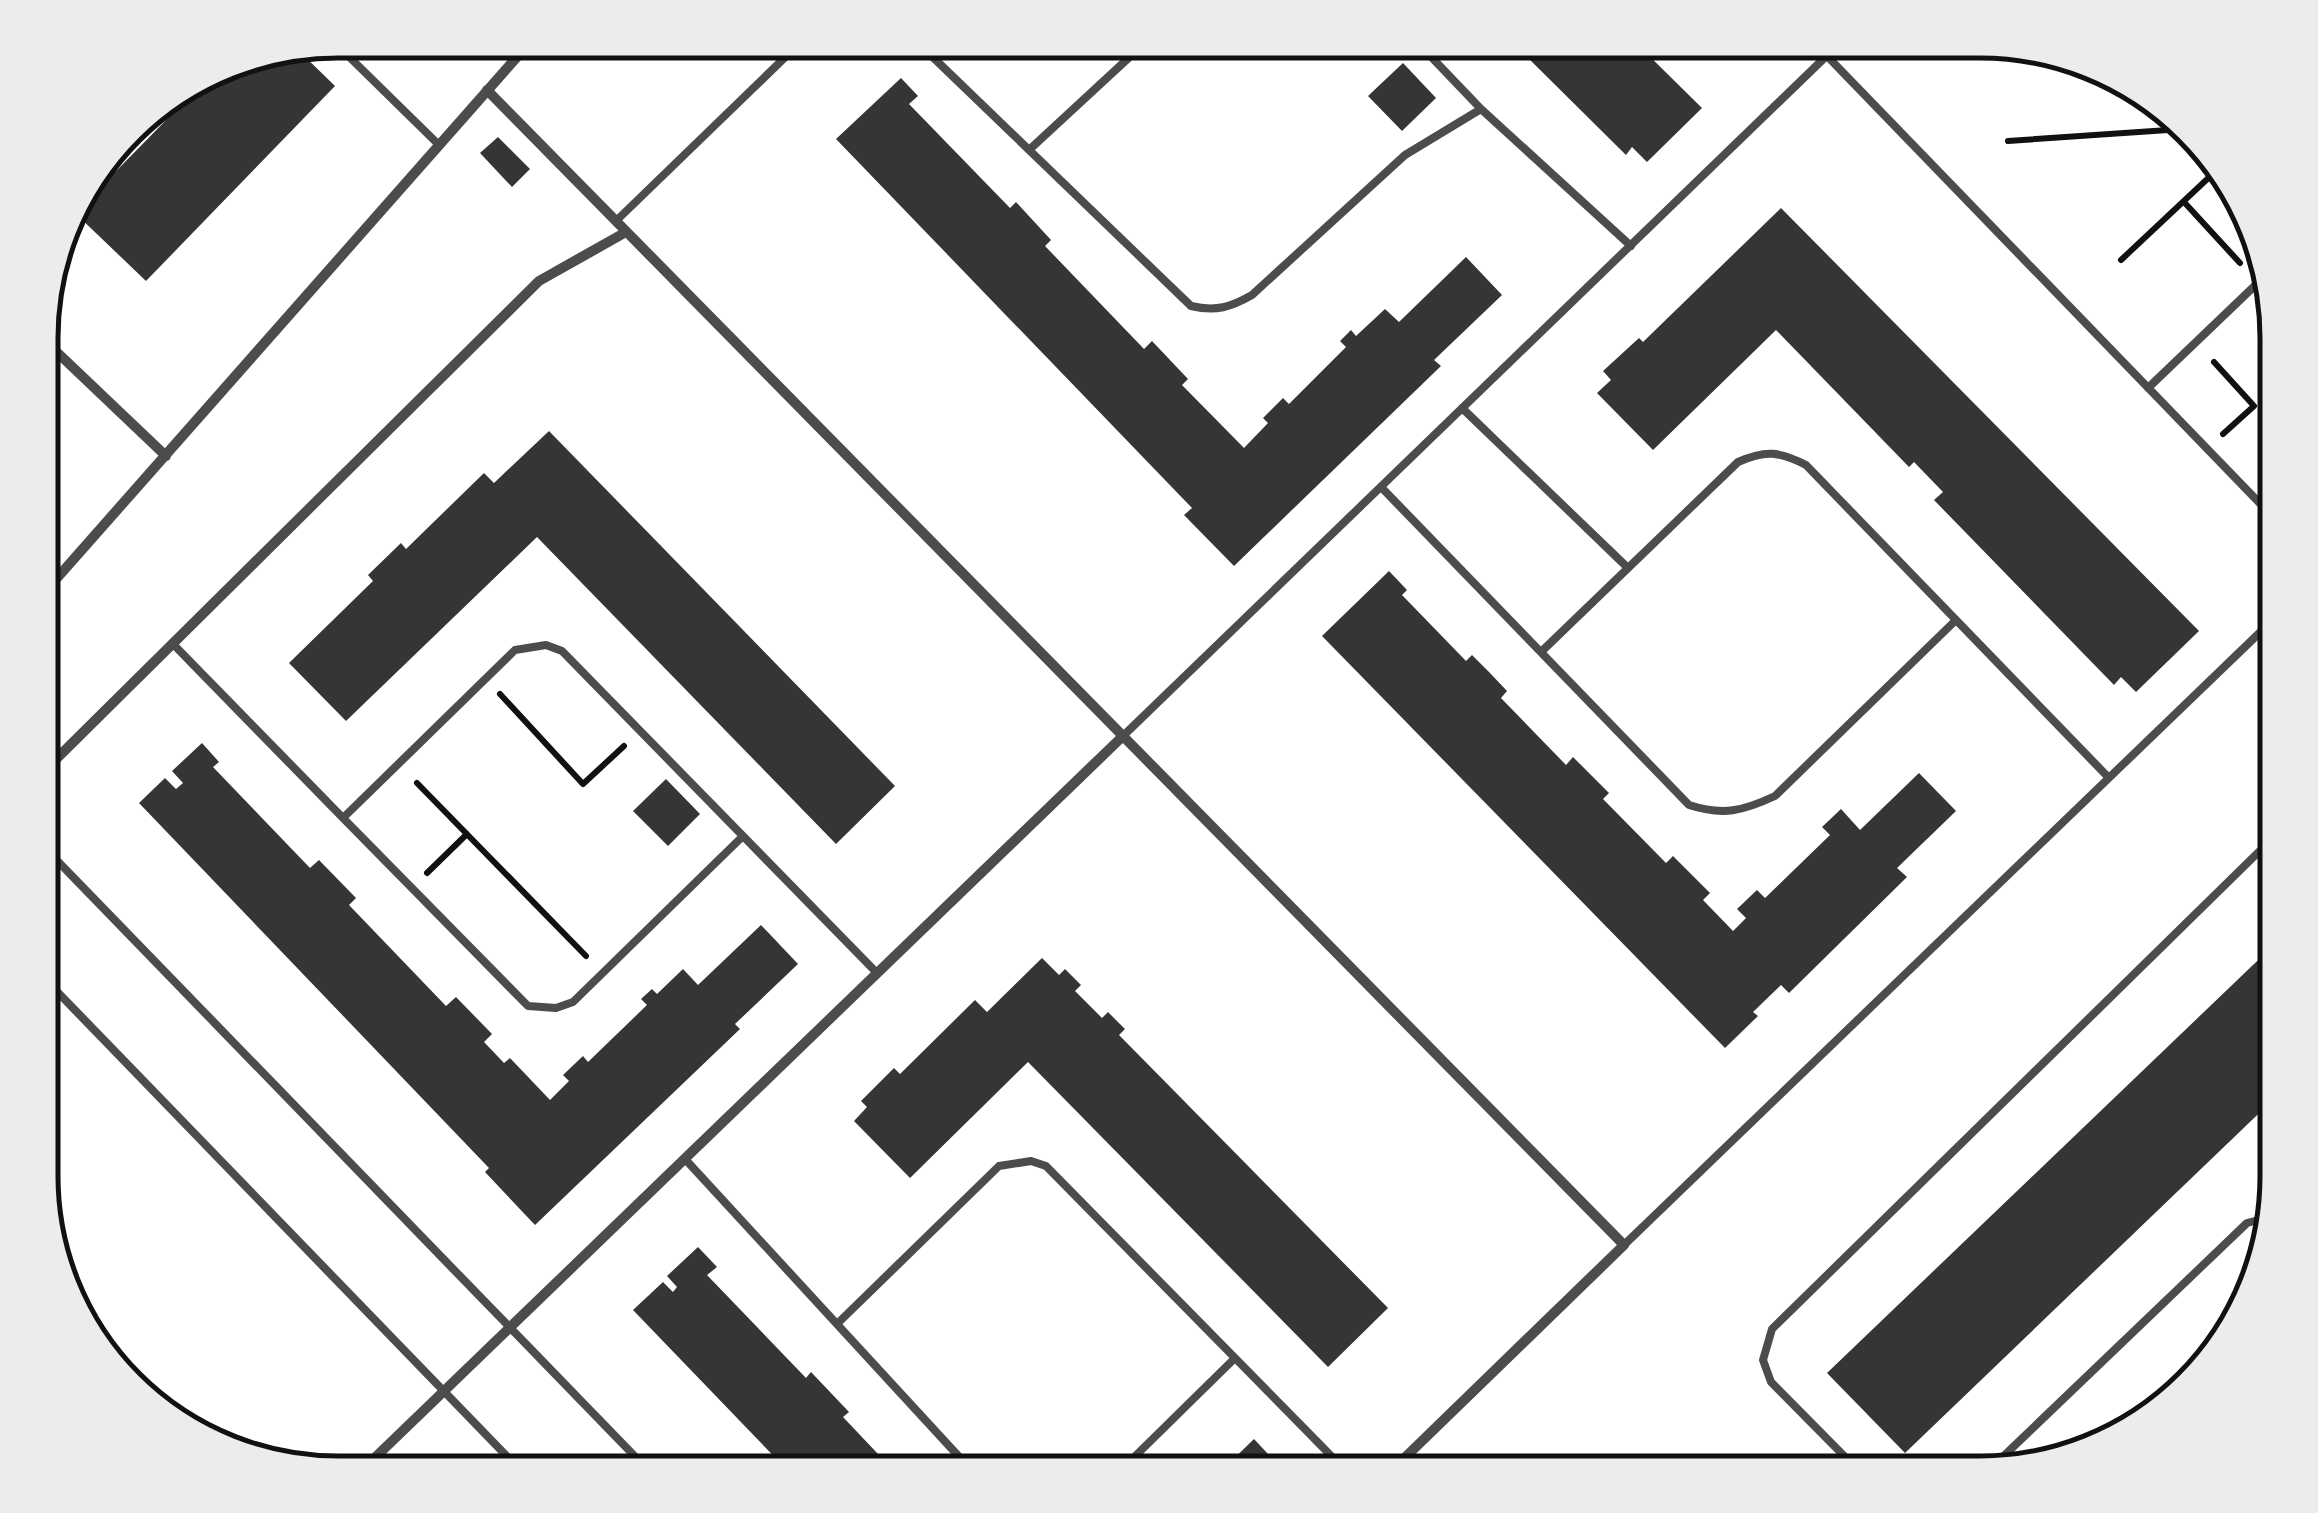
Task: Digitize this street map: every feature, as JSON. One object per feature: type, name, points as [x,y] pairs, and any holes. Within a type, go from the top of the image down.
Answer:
[{"type":"street","points":[[58,577],[516,58]]},
{"type":"street","points":[[487,90],[1624,1246],[1406,1455]]},
{"type":"street","points":[[58,758],[539,282],[626,232]]},
{"type":"street","points":[[58,353],[166,456]]},
{"type":"street","points":[[377,1456],[1122,736]]},
{"type":"lane","points":[[349,58],[438,144]]},
{"type":"lane","points":[[616,222],[785,58]]},
{"type":"lane","points":[[934,58],[1191,306],[1208,310],[1231,307],[1252,294],[1405,155],[1481,110]]},
{"type":"lane","points":[[1029,150],[1129,58]]},
{"type":"lane","points":[[1432,58],[1481,110],[1630,246]]},
{"type":"lane","points":[[1122,736],[1825,58]]},
{"type":"lane","points":[[1829,58],[2260,502]]},
{"type":"lane","points":[[2148,388],[2255,285]]},
{"type":"lane","points":[[1462,408],[1628,568]]},
{"type":"lane","points":[[1541,652],[1738,462],[1761,452],[1782,453],[1806,465],[2109,778]]},
{"type":"lane","points":[[1380,487],[1689,805],[1712,813],[1742,812],[1774,796],[1956,620]]},
{"type":"lane","points":[[1624,1246],[2260,633]]},
{"type":"lane","points":[[174,644],[528,1006],[556,1008],[573,1002],[743,836]]},
{"type":"lane","points":[[343,818],[515,650],[546,645],[562,651],[877,973]]},
{"type":"lane","points":[[1843,1455],[1770,1382],[1763,1360],[1772,1329],[2260,852]]},
{"type":"lane","points":[[58,862],[634,1456]]},
{"type":"lane","points":[[58,993],[507,1456]]},
{"type":"lane","points":[[685,1159],[958,1456]]},
{"type":"lane","points":[[837,1324],[999,1166],[1031,1160],[1046,1166],[1331,1455]]},
{"type":"lane","points":[[2007,1454],[2246,1224],[2256,1221]]},
{"type":"lane","points":[[1136,1456],[1235,1358]]},
{"type":"path","points":[[2008,141],[2168,130]]},
{"type":"path","points":[[2121,260],[2209,177]]},
{"type":"path","points":[[2184,202],[2252,270]]},
{"type":"path","points":[[2196,342],[2254,406],[2207,448]]},
{"type":"path","points":[[486,679],[583,784],[640,731]]},
{"type":"path","points":[[398,764],[602,973]]},
{"type":"path","points":[[412,888],[467,834]]},
{"type":"building","points":[[1528,58],[1651,58],[1702,108],[1647,162],[1632,147],[1626,155]]},
{"type":"building","points":[[308,60],[335,86],[146,281],[83,221],[104,183],[177,109],[230,79],[265,67]]},
{"type":"building","points":[[1403,63],[1436,98],[1402,131],[1368,96]]},
{"type":"building","points":[[901,78],[918,96],[909,104],[1010,208],[1016,202],[1051,240],[1045,246],[1144,349],[1152,341],[1188,379],[1182,385],[1244,448],[1268,423],[1263,418],[1283,398],[1289,404],[1346,347],[1340,341],[1351,330],[1356,336],[1385,309],[1399,322],[1466,257],[1502,295],[1434,360],[1441,366],[1234,566],[1184,515],[1192,508],[836,139]]},
{"type":"building","points":[[498,137],[530,169],[512,187],[480,153]]},
{"type":"building","points":[[1781,208],[2199,631],[2136,692],[2121,677],[2114,685],[1934,500],[1943,492],[1914,462],[1909,467],[1776,330],[1653,450],[1597,393],[1611,380],[1603,371],[1639,338],[1643,342]]},
{"type":"building","points":[[549,431],[895,786],[836,844],[537,537],[346,721],[289,663],[373,581],[368,575],[401,543],[406,549],[484,473],[494,483]]},
{"type":"building","points":[[1389,571],[1407,590],[1402,595],[1466,661],[1472,655],[1490,673],[1507,691],[1501,698],[1566,765],[1573,757],[1609,793],[1603,799],[1666,863],[1673,856],[1710,893],[1703,900],[1733,931],[1746,918],[1737,909],[1757,890],[1765,898],[1830,835],[1822,827],[1841,809],[1860,830],[1919,773],[1956,811],[1897,868],[1907,877],[1789,993],[1781,985],[1753,1012],[1758,1016],[1725,1048],[1322,636]]},
{"type":"building","points":[[202,743],[219,762],[213,767],[310,868],[319,860],[356,898],[349,905],[446,1006],[456,997],[492,1034],[484,1042],[504,1063],[510,1058],[550,1100],[569,1081],[563,1075],[583,1056],[588,1062],[647,1005],[641,999],[652,989],[657,994],[683,969],[698,985],[761,925],[798,964],[735,1024],[740,1029],[535,1225],[485,1172],[489,1168],[139,803],[165,778],[176,789],[183,783],[172,771]]},
{"type":"building","points":[[666,779],[700,814],[668,846],[633,811]]},
{"type":"building","points":[[1042,958],[1059,975],[1065,969],[1081,985],[1075,991],[1102,1018],[1108,1012],[1125,1029],[1119,1035],[1388,1308],[1328,1367],[1028,1062],[910,1178],[854,1121],[867,1107],[861,1101],[894,1068],[900,1074],[975,1000],[987,1012]]},
{"type":"building","points":[[2260,958],[2260,1112],[1905,1453],[1827,1373]]},
{"type":"building","points":[[698,1247],[717,1267],[707,1275],[806,1378],[811,1372],[849,1412],[843,1417],[880,1456],[773,1456],[633,1310],[663,1282],[673,1292],[677,1287],[667,1276]]},
{"type":"building","points":[[1254,1439],[1269,1455],[1237,1455]]}]
